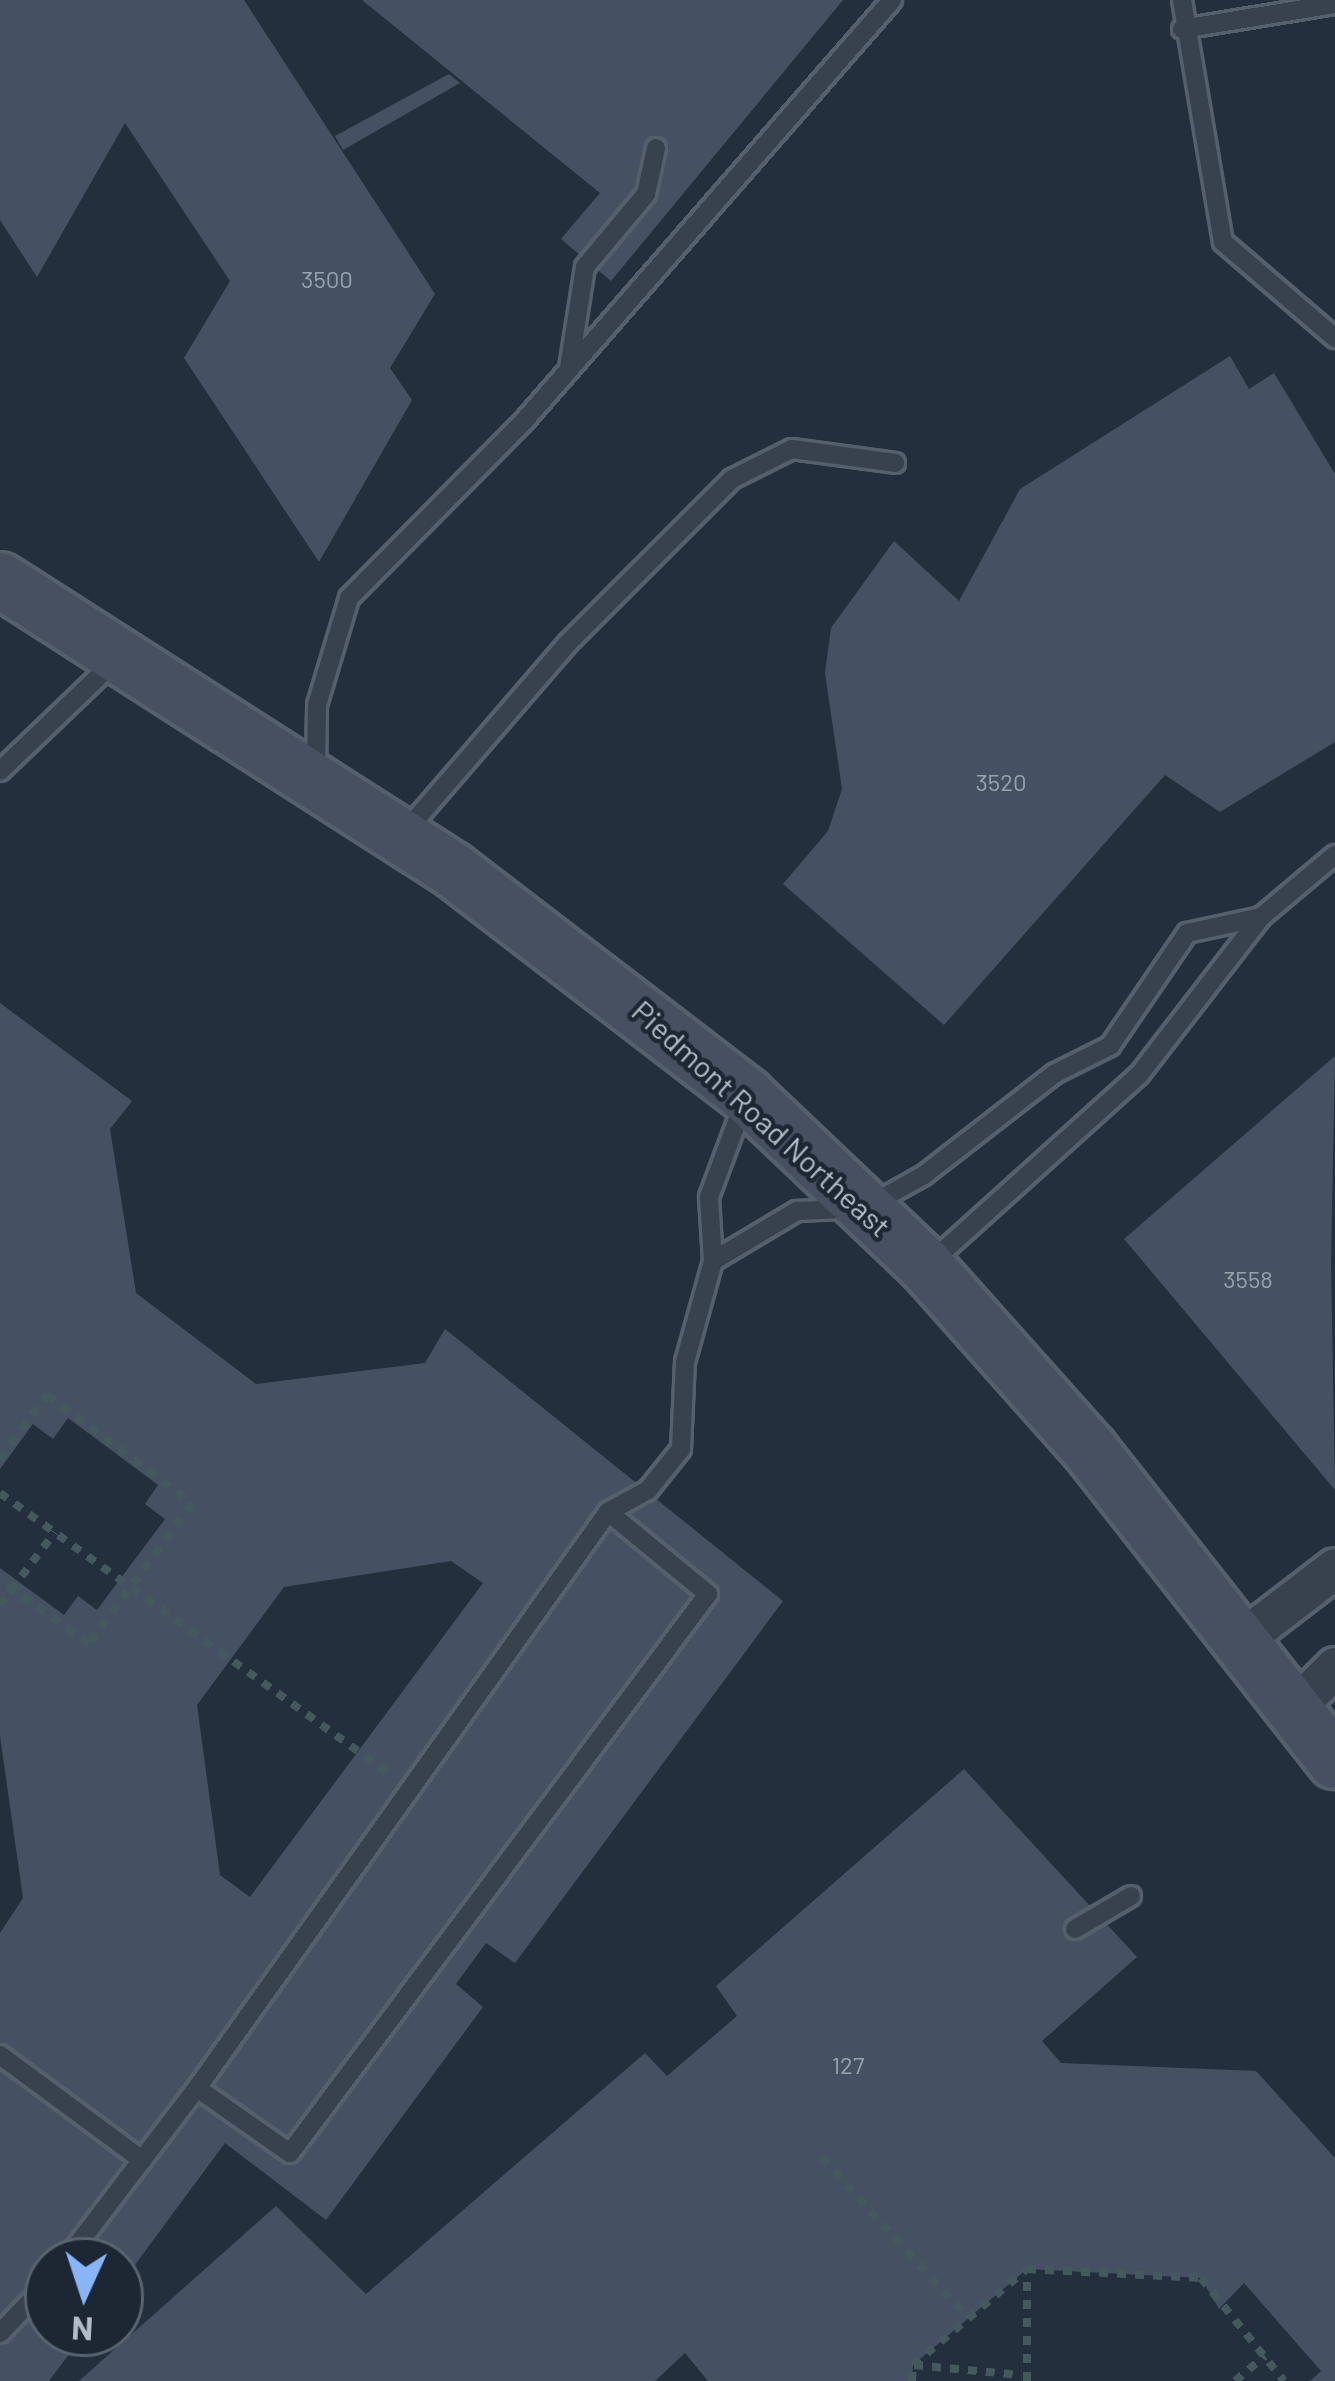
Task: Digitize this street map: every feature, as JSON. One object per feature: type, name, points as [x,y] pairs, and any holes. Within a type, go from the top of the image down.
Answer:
[{"type":"main road","name":"Piedmont Road Northeast","points":[[0,580],[401,837],[747,1096],[926,1266],[1241,1640],[1335,1761]]},
{"type":"street","points":[[1241,1640],[1335,1568]]},
{"type":"street","points":[[1294,1708],[1335,1666]]},
{"type":"lane","points":[[316,782],[317,705],[350,598],[569,368],[892,0]]},
{"type":"lane","points":[[1182,0],[1181,29],[1223,242],[1335,338]]},
{"type":"lane","points":[[1181,29],[1335,4]]},
{"type":"lane","points":[[569,368],[584,267],[646,194],[656,148]]},
{"type":"lane","points":[[401,837],[568,644],[732,479],[792,449],[895,463]]},
{"type":"lane","points":[[0,551],[46,610]]},
{"type":"lane","points":[[0,771],[120,656]]},
{"type":"lane","points":[[926,1266],[1139,1075],[1261,917],[1335,855]]},
{"type":"lane","points":[[712,1261],[796,1211],[866,1208],[1110,1046],[1187,933],[1261,917]]},
{"type":"lane","points":[[83,2237],[197,2088],[608,1512],[648,1490],[681,1449],[685,1362],[712,1261],[709,1196],[747,1096]]},
{"type":"lane","points":[[197,2088],[290,2153],[708,1594],[608,1512]]},
{"type":"lane","points":[[1076,1928],[1131,1896]]},
{"type":"lane","points":[[0,2055],[142,2160]]},
{"type":"lane","points":[[0,2333],[24,2308]]},
{"type":"path","points":[[0,1459],[47,1395],[192,1504],[89,1643],[0,1581]]},
{"type":"path","points":[[0,1492],[410,1789]]},
{"type":"path","points":[[0,1605],[55,1532]]},
{"type":"path","points":[[822,2158],[967,2317]]},
{"type":"path","points":[[913,2365],[1024,2378],[1027,2269]]},
{"type":"path","points":[[912,2381],[913,2365],[1027,2269],[1201,2278],[1284,2381]]},
{"type":"path","points":[[1235,2381],[1265,2356]]},
{"type":"building","points":[[0,0],[244,0],[435,294],[390,368],[412,400],[319,562],[184,358],[230,281],[125,123],[37,277],[0,220]]},
{"type":"building","points":[[362,0],[843,0],[611,281],[561,239],[600,193]]},
{"type":"building","points":[[449,74],[460,83],[343,150],[335,136]]},
{"type":"building","points":[[1230,356],[1249,389],[1274,373],[1335,474],[1335,742],[1220,812],[1165,775],[944,1025],[783,884],[828,831],[842,789],[825,673],[831,628],[894,541],[959,601],[1020,489]]},
{"type":"building","points":[[0,1003],[132,1101],[110,1129],[136,1293],[256,1384],[425,1363],[445,1329],[783,1601],[515,1963],[486,1943],[456,1984],[483,2007],[326,2220],[225,2143],[144,2253],[144,2237],[24,2237],[24,2357],[67,2357],[49,2381],[0,2381],[0,1933],[23,1898],[0,1736],[0,1568],[64,1615],[78,1596],[97,1610],[165,1519],[145,1504],[158,1485],[68,1418],[53,1439],[33,1424],[0,1469]],"holes":[[[451,1561],[483,1583],[250,1897],[220,1875],[197,1705],[284,1587]]]},
{"type":"building","points":[[1335,1056],[1331,1262],[1335,1490],[1124,1239]]},
{"type":"building","points":[[964,1769],[1137,1957],[1042,2041],[1061,2063],[1256,2071],[1335,2158],[1335,2381],[1310,2381],[1321,2371],[1244,2283],[1219,2309],[1201,2278],[1027,2269],[913,2365],[912,2381],[708,2381],[685,2353],[655,2381],[79,2381],[106,2357],[144,2357],[144,2323],[276,2206],[366,2294],[645,2053],[667,2076],[737,2016],[716,1986]]}]
